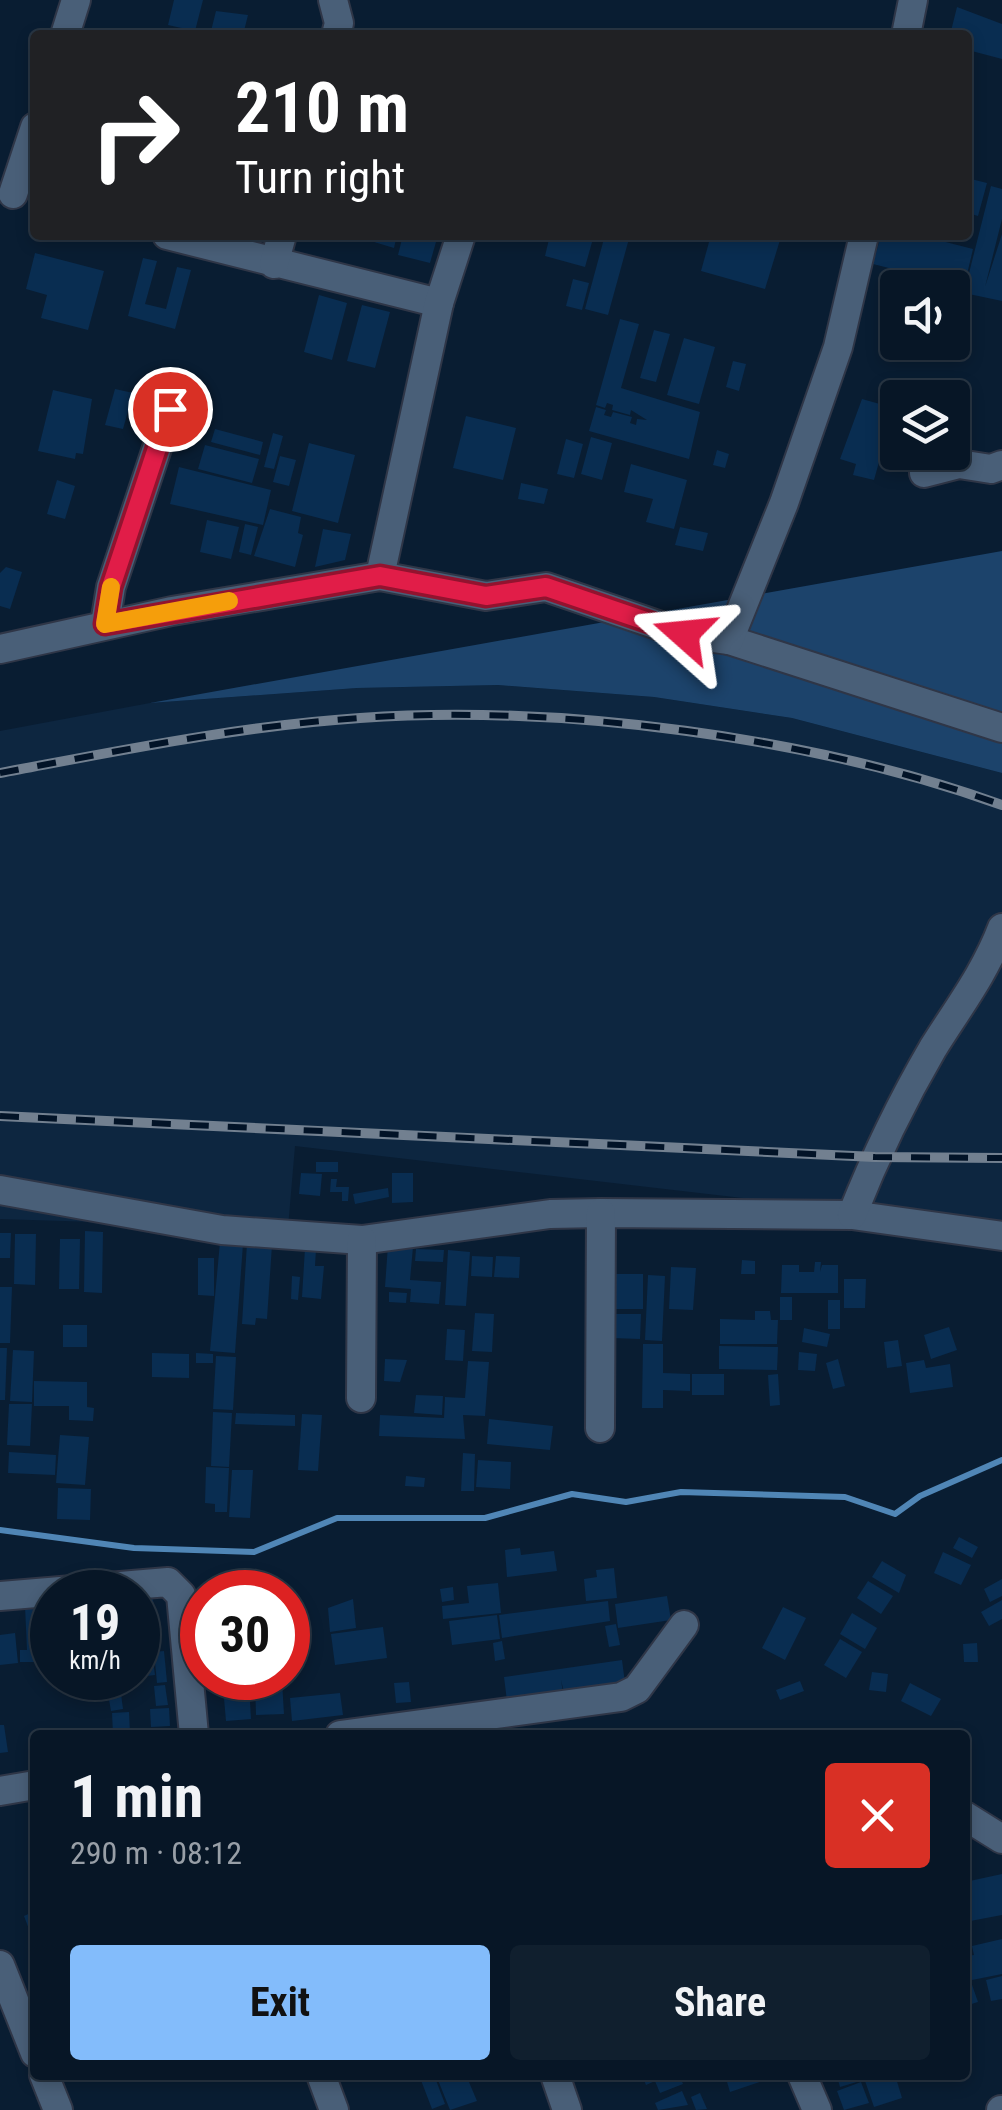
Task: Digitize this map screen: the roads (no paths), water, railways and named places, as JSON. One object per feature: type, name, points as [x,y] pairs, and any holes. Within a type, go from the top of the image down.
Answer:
[{"type":"street","points":[[67,30],[76,0]]},
{"type":"street","points":[[333,0],[337,30]]},
{"type":"street","points":[[907,30],[913,0]]},
{"type":"street","points":[[16,195],[30,145]]},
{"type":"street","points":[[185,240],[439,303]]},
{"type":"street","points":[[274,264],[281,240]]},
{"type":"street","points":[[380,576],[439,303],[459,240]]},
{"type":"street","points":[[729,640],[784,504],[838,348],[863,240]]},
{"type":"street","points":[[105,624],[111,587],[170,409]]},
{"type":"street","points":[[924,473],[959,464],[991,469],[1002,465]]},
{"type":"street","points":[[0,649],[105,624],[380,576],[486,596],[546,587],[684,634],[729,640],[1002,728]]},
{"type":"street","points":[[852,1214],[875,1158],[933,1049],[989,964],[1002,928]]},
{"type":"street","points":[[0,1190],[222,1230],[362,1240],[550,1214],[602,1213],[852,1214],[1002,1236]]},
{"type":"street","points":[[600,1428],[602,1213]]},
{"type":"street","points":[[361,1398],[362,1240]]},
{"type":"street","points":[[0,1596],[168,1582],[181,1596],[194,1730]]},
{"type":"street","points":[[378,1730],[622,1698],[637,1689],[684,1625]]},
{"type":"street","points":[[0,1791],[30,1785]]},
{"type":"street","points":[[970,1819],[1002,1839]]},
{"type":"street","points":[[0,1966],[30,2041]]},
{"type":"street","points":[[46,2080],[58,2110]]},
{"type":"street","points":[[323,2080],[334,2110]]},
{"type":"street","points":[[557,2080],[567,2110]]},
{"type":"street","points":[[804,2080],[817,2110]]},
{"type":"waterway","points":[[0,1530],[134,1548],[254,1552],[337,1518],[485,1518],[572,1494],[626,1502],[681,1492],[845,1497],[895,1514],[920,1496],[1002,1460]]},
{"type":"railway","points":[[0,773],[269,727],[360,718],[518,716],[601,721],[769,744],[928,781],[1002,805]]},
{"type":"railway","points":[[0,1116],[875,1157],[1002,1158]]}]
